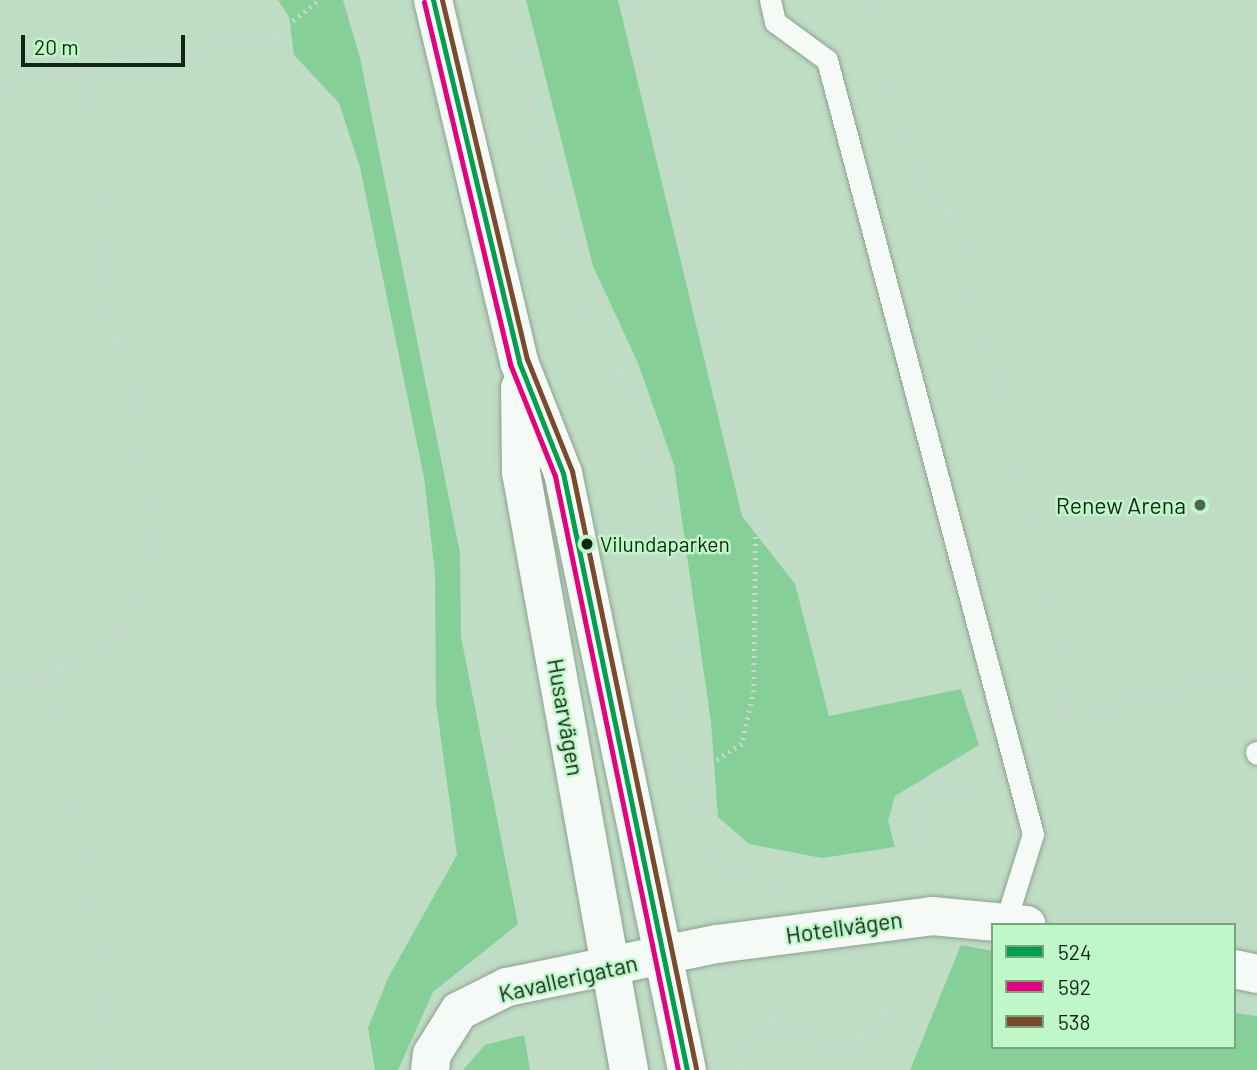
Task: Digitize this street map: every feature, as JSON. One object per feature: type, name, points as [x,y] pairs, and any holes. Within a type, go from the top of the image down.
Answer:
[{"type":"street","name":"Husarvägen","points":[[433,0],[520,362],[563,473],[687,1070]]},
{"type":"street","name":"Husarvägen","points":[[520,362],[521,472],[629,1070]]},
{"type":"street","name":"Hotellvägen","points":[[662,956],[932,916],[1016,923]]},
{"type":"street","name":"Kavallerigatan","points":[[430,1070],[432,1054],[459,1011],[507,987],[662,956]]},
{"type":"street","points":[[1236,969],[1257,974]]},
{"type":"lane","points":[[769,0],[775,22],[827,60],[1032,834],[1016,923]]},
{"type":"path","points":[[0,82],[271,38],[319,0]]},
{"type":"path","points":[[512,0],[531,101],[585,306],[625,383],[651,454],[683,640],[685,780],[703,857],[782,889]]},
{"type":"path","points":[[631,0],[756,523],[754,690],[743,744],[685,780]]},
{"type":"path","points":[[848,1051],[938,951],[915,823],[920,801],[1015,772],[1059,753],[1070,674],[955,220],[911,164],[869,0]]},
{"type":"path","points":[[0,679],[48,676],[124,629],[145,573],[153,528],[130,371],[113,336],[97,243],[105,206],[86,67]]},
{"type":"path","points":[[1063,716],[1257,669]]},
{"type":"path","points":[[48,676],[107,965],[102,1070]]},
{"type":"path","points":[[911,868],[924,866]]},
{"type":"path","points":[[740,1070],[735,1045],[772,1022],[848,1051],[858,1070]]},
{"type":"green space","points":[[278,0],[343,0],[360,58],[460,553],[461,637],[518,924],[433,992],[398,1070],[375,1070],[368,1028],[388,978],[457,855],[436,703],[435,573],[424,477],[360,167],[339,103],[294,55],[289,17]]},
{"type":"green space","points":[[526,0],[618,0],[742,516],[795,584],[829,716],[961,689],[979,745],[895,796],[888,821],[895,847],[822,858],[749,844],[718,817],[711,722],[674,465],[638,363],[593,266]]},
{"type":"green space","points":[[961,945],[991,951],[991,1049],[1236,1049],[1236,1013],[1257,1016],[1257,1070],[910,1070]]},
{"type":"green space","points":[[524,1035],[530,1070],[463,1070],[485,1045]]},
{"type":"transit line","name":"524","points":[[433,0],[519,362],[563,473],[687,1070]]},
{"type":"transit line","name":"538","points":[[442,0],[527,359],[572,471],[696,1068]]},
{"type":"transit line","name":"592","points":[[424,2],[510,364],[555,476],[678,1070]]},
{"type":"place","name":"Renew Arena","points":[[1200,505]]},
{"type":"place","name":"Vilundaparken","points":[[587,544]]}]
